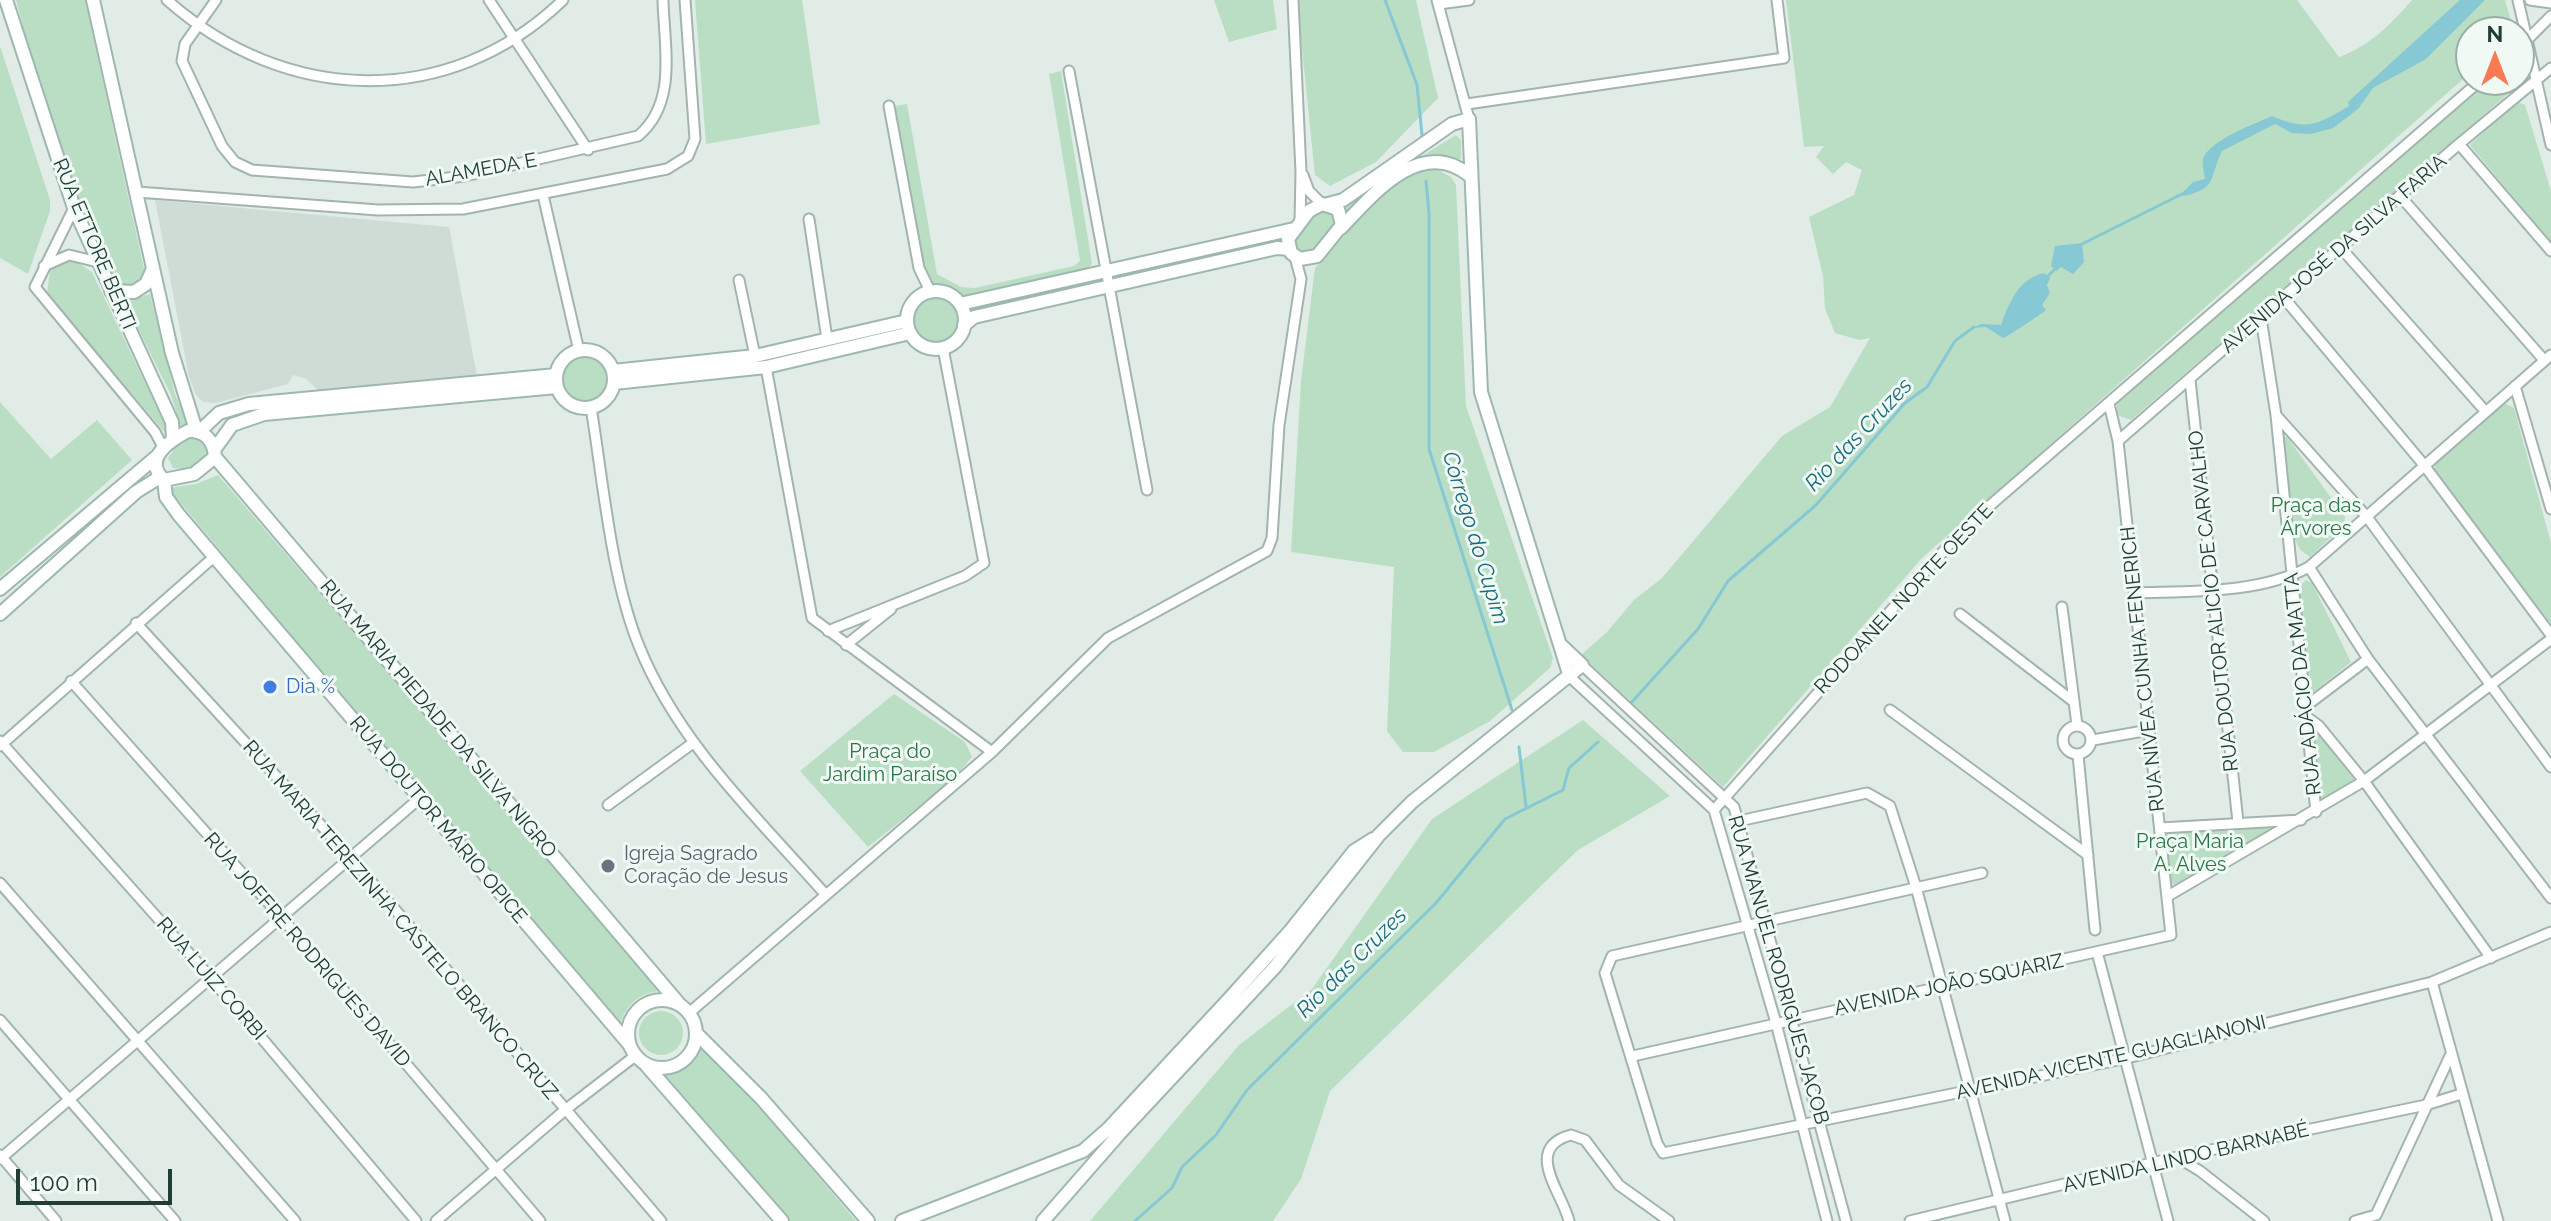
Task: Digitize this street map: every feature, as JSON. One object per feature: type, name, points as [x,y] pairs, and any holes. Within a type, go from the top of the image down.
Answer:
[{"type":"street","name":"RUA ETTORE BERTI","points":[[6,0],[74,208],[172,422],[156,468],[162,479]]},
{"type":"street","name":"RUA ETTORE BERTI","points":[[93,0],[179,380],[198,431],[214,454]]},
{"type":"street","points":[[167,0],[197,27],[274,66],[327,79],[363,80],[437,72],[516,41],[563,0]]},
{"type":"street","name":"ALAMEDA E","points":[[216,0],[182,52],[184,70],[222,146],[235,162],[252,170],[413,182],[465,176],[638,136],[658,114],[665,87],[663,0]]},
{"type":"street","points":[[489,0],[588,150]]},
{"type":"street","points":[[137,192],[419,212],[543,195],[667,169],[688,156],[695,139],[685,0]]},
{"type":"street","points":[[1293,0],[1301,172],[1297,226]]},
{"type":"street","points":[[1438,2],[1469,0]]},
{"type":"street","points":[[1467,104],[1784,58],[1777,0]]},
{"type":"street","points":[[2530,0],[2551,3]]},
{"type":"street","name":"RUA MANUEL RODRIGUES JACOB","points":[[1438,2],[1469,119],[1481,392],[1570,677],[1714,810],[1776,1023],[1827,1221]]},
{"type":"street","points":[[2535,33],[2551,16]]},
{"type":"street","name":"AVENIDA JOSÉ DA SILVA FARIA","points":[[2118,441],[2459,144],[2551,68]]},
{"type":"street","points":[[1069,71],[1147,490]]},
{"type":"street","points":[[2535,72],[2551,145]]},
{"type":"street","name":"RODOANEL NORTE OESTE","points":[[1714,810],[1964,528],[2021,475],[2109,404],[2463,96]]},
{"type":"street","points":[[889,106],[919,268],[930,291]]},
{"type":"street","points":[[1301,279],[1288,239],[1297,226],[1325,204],[1343,200],[1452,124],[1469,119]]},
{"type":"street","points":[[2459,144],[2551,251]]},
{"type":"street","points":[[684,1009],[992,752],[1108,638],[1267,551],[1272,538],[1279,425],[1301,279],[1317,256],[1372,194],[1418,163],[1439,160],[1470,176]]},
{"type":"street","points":[[1301,172],[1309,191],[1341,214],[1341,228]]},
{"type":"street","points":[[543,195],[579,351]]},
{"type":"street","points":[[2136,593],[2215,590],[2291,577],[2309,567],[2547,358],[2401,197]]},
{"type":"street","points":[[74,208],[35,287],[155,432],[164,448]]},
{"type":"street","points":[[809,219],[827,339]]},
{"type":"street","points":[[960,304],[1297,226]]},
{"type":"street","points":[[964,325],[960,304],[952,296],[930,291],[913,302],[908,327],[923,346],[943,348],[952,344],[964,325],[974,317],[1277,248],[1306,261],[1317,256]]},
{"type":"street","points":[[2341,248],[2486,412]]},
{"type":"street","points":[[44,266],[69,255],[98,262]]},
{"type":"street","points":[[111,291],[134,292],[146,284],[153,269]]},
{"type":"street","points":[[739,280],[755,356]]},
{"type":"street","points":[[2168,896],[2316,812],[2364,781],[2551,637],[2424,465],[2284,298]]},
{"type":"street","name":"RUA ADÁCIO DA MATTA","points":[[2261,318],[2276,415],[2316,812]]},
{"type":"street","points":[[614,377],[755,356],[827,339],[908,327]]},
{"type":"street","points":[[614,377],[766,367],[908,327]]},
{"type":"street","points":[[828,631],[965,576],[984,563],[943,348]]},
{"type":"street","points":[[579,351],[600,354],[614,377],[610,394],[591,407],[570,404],[557,381],[560,364],[579,351]]},
{"type":"street","points":[[766,367],[812,618],[992,752]]},
{"type":"street","name":"RUA DOUTOR ALICIO DE CARVALHO","points":[[2190,380],[2238,822]]},
{"type":"street","points":[[0,589],[164,448],[198,431],[219,413],[249,404],[557,381]]},
{"type":"street","points":[[0,614],[136,492],[162,479],[194,474],[214,454],[232,425],[264,414],[557,381]]},
{"type":"street","points":[[2515,386],[2551,509]]},
{"type":"street","name":"RUA NÍVEA CUNHA FENERICH","points":[[2109,404],[2118,441],[2136,593],[2171,935]]},
{"type":"street","points":[[591,407],[616,560],[639,646],[693,743],[825,894]]},
{"type":"street","points":[[2276,415],[2367,517],[2551,767]]},
{"type":"street","name":"RUA MARIA PIEDADE DA SILVA NIGRO","points":[[214,454],[684,1009]]},
{"type":"street","name":"RUA DOUTOR MÁRIO OPICE","points":[[162,479],[166,497],[632,1050]]},
{"type":"street","points":[[1,744],[215,556]]},
{"type":"street","points":[[2309,567],[2368,659],[2551,898]]},
{"type":"street","points":[[846,645],[901,602]]},
{"type":"street","points":[[2062,607],[2077,725]]},
{"type":"street","points":[[1960,614],[2074,702]]},
{"type":"street","name":"RUA MARIA TEREZINHA CASTELO BRANCO CRUZ","points":[[136,623],[351,858],[661,1221]]},
{"type":"street","name":"RUA MANUEL RODRIGUES JACOB","points":[[1562,646],[1734,807],[1794,1019],[1846,1221]]},
{"type":"street","points":[[2306,706],[2368,659]]},
{"type":"street","points":[[1043,1221],[1120,1133],[1283,958],[1379,835],[1412,802],[1582,665]]},
{"type":"street","name":"RUA JOFFRE RODRIGUES DAVID","points":[[71,681],[281,917],[540,1221]]},
{"type":"street","points":[[1890,710],[2088,855]]},
{"type":"street","points":[[2308,718],[2319,726],[2364,781],[2491,958]]},
{"type":"street","points":[[2077,725],[2088,729],[2093,740],[2089,750],[2078,755],[2067,751],[2062,741],[2066,730],[2077,725]]},
{"type":"street","points":[[2093,740],[2149,730]]},
{"type":"street","points":[[608,805],[693,743]]},
{"type":"street","name":"RUA LUIZ CORBI","points":[[1,744],[211,978],[416,1221]]},
{"type":"street","points":[[2078,755],[2095,930]]},
{"type":"street","points":[[1739,821],[1867,793],[1890,806],[1916,887],[2005,1221]]},
{"type":"street","points":[[56,1221],[1,1157],[420,798]]},
{"type":"street","points":[[2160,828],[2302,820]]},
{"type":"street","points":[[902,1221],[1083,1151],[1108,1129],[1291,930],[1354,851],[1379,835]]},
{"type":"street","points":[[1633,1056],[1605,973],[1612,956],[1748,923],[1982,873]]},
{"type":"street","points":[[0,883],[295,1221]]},
{"type":"street","name":"AVENIDA VICENTE GUAGLIANONI","points":[[1633,1056],[1657,1143],[1663,1153],[2123,1059],[2432,982],[2551,932]]},
{"type":"street","name":"AVENIDA JOÃO SQUARIZ","points":[[1633,1056],[2171,935]]},
{"type":"street","points":[[2097,952],[2168,1221]]},
{"type":"street","points":[[2432,982],[2498,1221]]},
{"type":"street","points":[[782,1221],[632,1050],[631,1018],[640,1008],[665,1000],[684,1009],[696,1033],[781,1120],[868,1221]]},
{"type":"street","points":[[0,1020],[175,1221]]},
{"type":"street","points":[[646,1065],[672,1067],[685,1060],[693,1049],[696,1033]]},
{"type":"street","points":[[436,1221],[632,1050]]},
{"type":"street","points":[[2355,1221],[2377,1218],[2450,1056]]},
{"type":"street","name":"AVENIDA LINDO BARNABÉ","points":[[1910,1221],[2177,1157],[2426,1105],[2461,1094]]},
{"type":"street","points":[[1569,1221],[1546,1167],[1552,1149],[1571,1135],[1585,1140],[1619,1185],[1669,1221]]},
{"type":"street","points":[[2177,1157],[2264,1221]]},
{"type":"shaded area","points":[[155,200],[449,227],[477,376],[319,391],[306,379],[293,375],[288,384],[216,403],[203,402],[196,395],[189,377]]},
{"type":"green space","points":[[16,0],[85,0],[144,269],[141,280],[134,284],[126,286],[115,282],[97,244],[46,106]]},
{"type":"green space","points":[[695,0],[802,0],[820,124],[706,144]]},
{"type":"green space","points":[[1214,0],[1273,0],[1277,29],[1229,42]]},
{"type":"green space","points":[[1297,0],[1416,0],[1438,98],[1376,162],[1330,186],[1315,175]]},
{"type":"green space","points":[[1786,0],[2297,0],[2339,57],[2361,47],[2379,33],[2412,0],[2505,0],[2510,16],[2455,16],[2455,86],[1922,558],[1723,787],[1581,655],[1607,632],[1634,600],[1662,578],[1782,436],[1830,407],[1870,338],[1859,340],[1835,333],[1825,309],[1823,276],[1809,217],[1854,195],[1862,170],[1846,162],[1833,174],[1816,157],[1824,146],[1804,147]]},
{"type":"green space","points":[[0,46],[50,200],[50,211],[28,274],[0,258]]},
{"type":"green space","points":[[1061,71],[1092,264],[1084,272],[957,299],[932,285],[925,275],[895,106],[907,104],[937,274],[961,287],[975,288],[1074,266],[1080,261],[1049,74]]},
{"type":"green space","points":[[2471,96],[2506,96],[2131,420],[2117,415],[2117,402]]},
{"type":"green space","points":[[2516,101],[2525,105],[2551,191],[2551,243],[2470,145]]},
{"type":"green space","points":[[1456,135],[1461,140],[1461,159],[1430,155],[1417,159]]},
{"type":"green space","points":[[1431,166],[1451,177],[1456,185],[1466,406],[1553,658],[1550,668],[1490,721],[1434,752],[1403,752],[1387,731],[1394,567],[1291,552],[1301,381],[1315,268],[1378,197],[1419,169]]},
{"type":"green space","points":[[1389,176],[1363,198],[1346,215],[1341,206]]},
{"type":"green space","points":[[1324,209],[1334,212],[1334,227],[1314,251],[1300,253],[1293,238],[1313,214]]},
{"type":"green space","points":[[72,259],[92,272],[163,420],[167,435],[47,294],[50,270]]},
{"type":"green space","points":[[150,294],[175,394],[188,423],[181,427],[171,395],[125,302]]},
{"type":"green space","points":[[935,295],[952,302],[959,319],[952,336],[935,343],[918,336],[911,319],[918,302]]},
{"type":"green space","points":[[585,355],[602,362],[609,379],[602,396],[585,403],[568,396],[561,379],[568,362]]},
{"type":"green space","points":[[0,402],[51,459],[97,420],[132,460],[0,577]]},
{"type":"green space","points":[[2502,402],[2514,408],[2551,543],[2551,625],[2434,473],[2435,465]]},
{"type":"green space","points":[[191,437],[201,440],[208,451],[205,461],[186,469],[173,468],[168,458],[181,440]]},
{"type":"green space","name":"Praça das Árvores","points":[[2282,437],[2287,437],[2345,517],[2344,525],[2310,557],[2300,550],[2293,535]]},
{"type":"green space","points":[[218,475],[661,991],[639,997],[625,1013],[619,1028],[168,488],[196,484]]},
{"type":"green space","points":[[2306,580],[2312,583],[2351,662],[2312,693],[2304,687],[2299,586]]},
{"type":"green space","name":"Praça do Jardim Paraíso","points":[[894,694],[965,742],[972,757],[952,780],[868,847],[800,771]]},
{"type":"green space","points":[[1583,720],[1670,796],[1578,850],[1330,1091],[1301,1179],[1273,1221],[1090,1221],[1239,1045],[1312,989],[1432,819]]},
{"type":"green space","points":[[2311,729],[2355,780],[2321,802]]},
{"type":"green space","name":"Praça Maria A. Alves","points":[[2276,823],[2277,827],[2177,886],[2169,882],[2164,844],[2169,835]]},
{"type":"green space","points":[[661,1011],[676,1018],[683,1033],[676,1048],[661,1055],[646,1048],[639,1033],[646,1018]]},
{"type":"green space","points":[[701,1038],[856,1221],[789,1221],[659,1073],[675,1071],[687,1064],[696,1053]]},
{"type":"water","points":[[2460,0],[2485,0],[2469,16],[2455,16],[2455,30],[2426,59],[2373,88],[2358,109],[2333,128],[2311,134],[2292,133],[2275,124],[2222,151],[2207,186],[2183,196],[2193,182],[2205,179],[2203,159],[2207,152],[2233,133],[2272,116],[2294,123],[2312,124],[2349,106],[2348,102]]},
{"type":"water","points":[[2082,243],[2084,262],[2073,274],[2061,267],[2056,271],[2051,266],[2055,246]]},
{"type":"water","points":[[2044,273],[2050,278],[2047,285],[2050,293],[2042,305],[2046,310],[2003,338],[1986,327],[1972,328],[1981,324],[2001,325],[2011,300],[2021,286]]},
{"type":"waterway","name":"Córrego do Cupim","points":[[1385,0],[1417,85],[1422,135]]},
{"type":"waterway","name":"Córrego do Cupim","points":[[1426,181],[1429,213],[1429,449],[1512,710]]},
{"type":"waterway","name":"Rio das Cruzes","points":[[2080,245],[2184,193]]},
{"type":"waterway","name":"Rio das Cruzes","points":[[2045,279],[2057,267]]},
{"type":"waterway","name":"Rio das Cruzes","points":[[1630,704],[1698,629],[1728,581],[1816,505],[1905,403],[1927,387],[1955,341],[1974,327]]},
{"type":"waterway","name":"Rio das Cruzes","points":[[1135,1221],[1172,1188],[1182,1167],[1216,1135],[1247,1090],[1436,903],[1505,819],[1563,790],[1569,768],[1598,742]]},
{"type":"waterway","points":[[1519,747],[1526,807]]},
{"type":"place","name":"Dia %","points":[[270,687]]},
{"type":"place","name":"Igreja Sagrado Coração de Jesus","points":[[608,866]]}]
